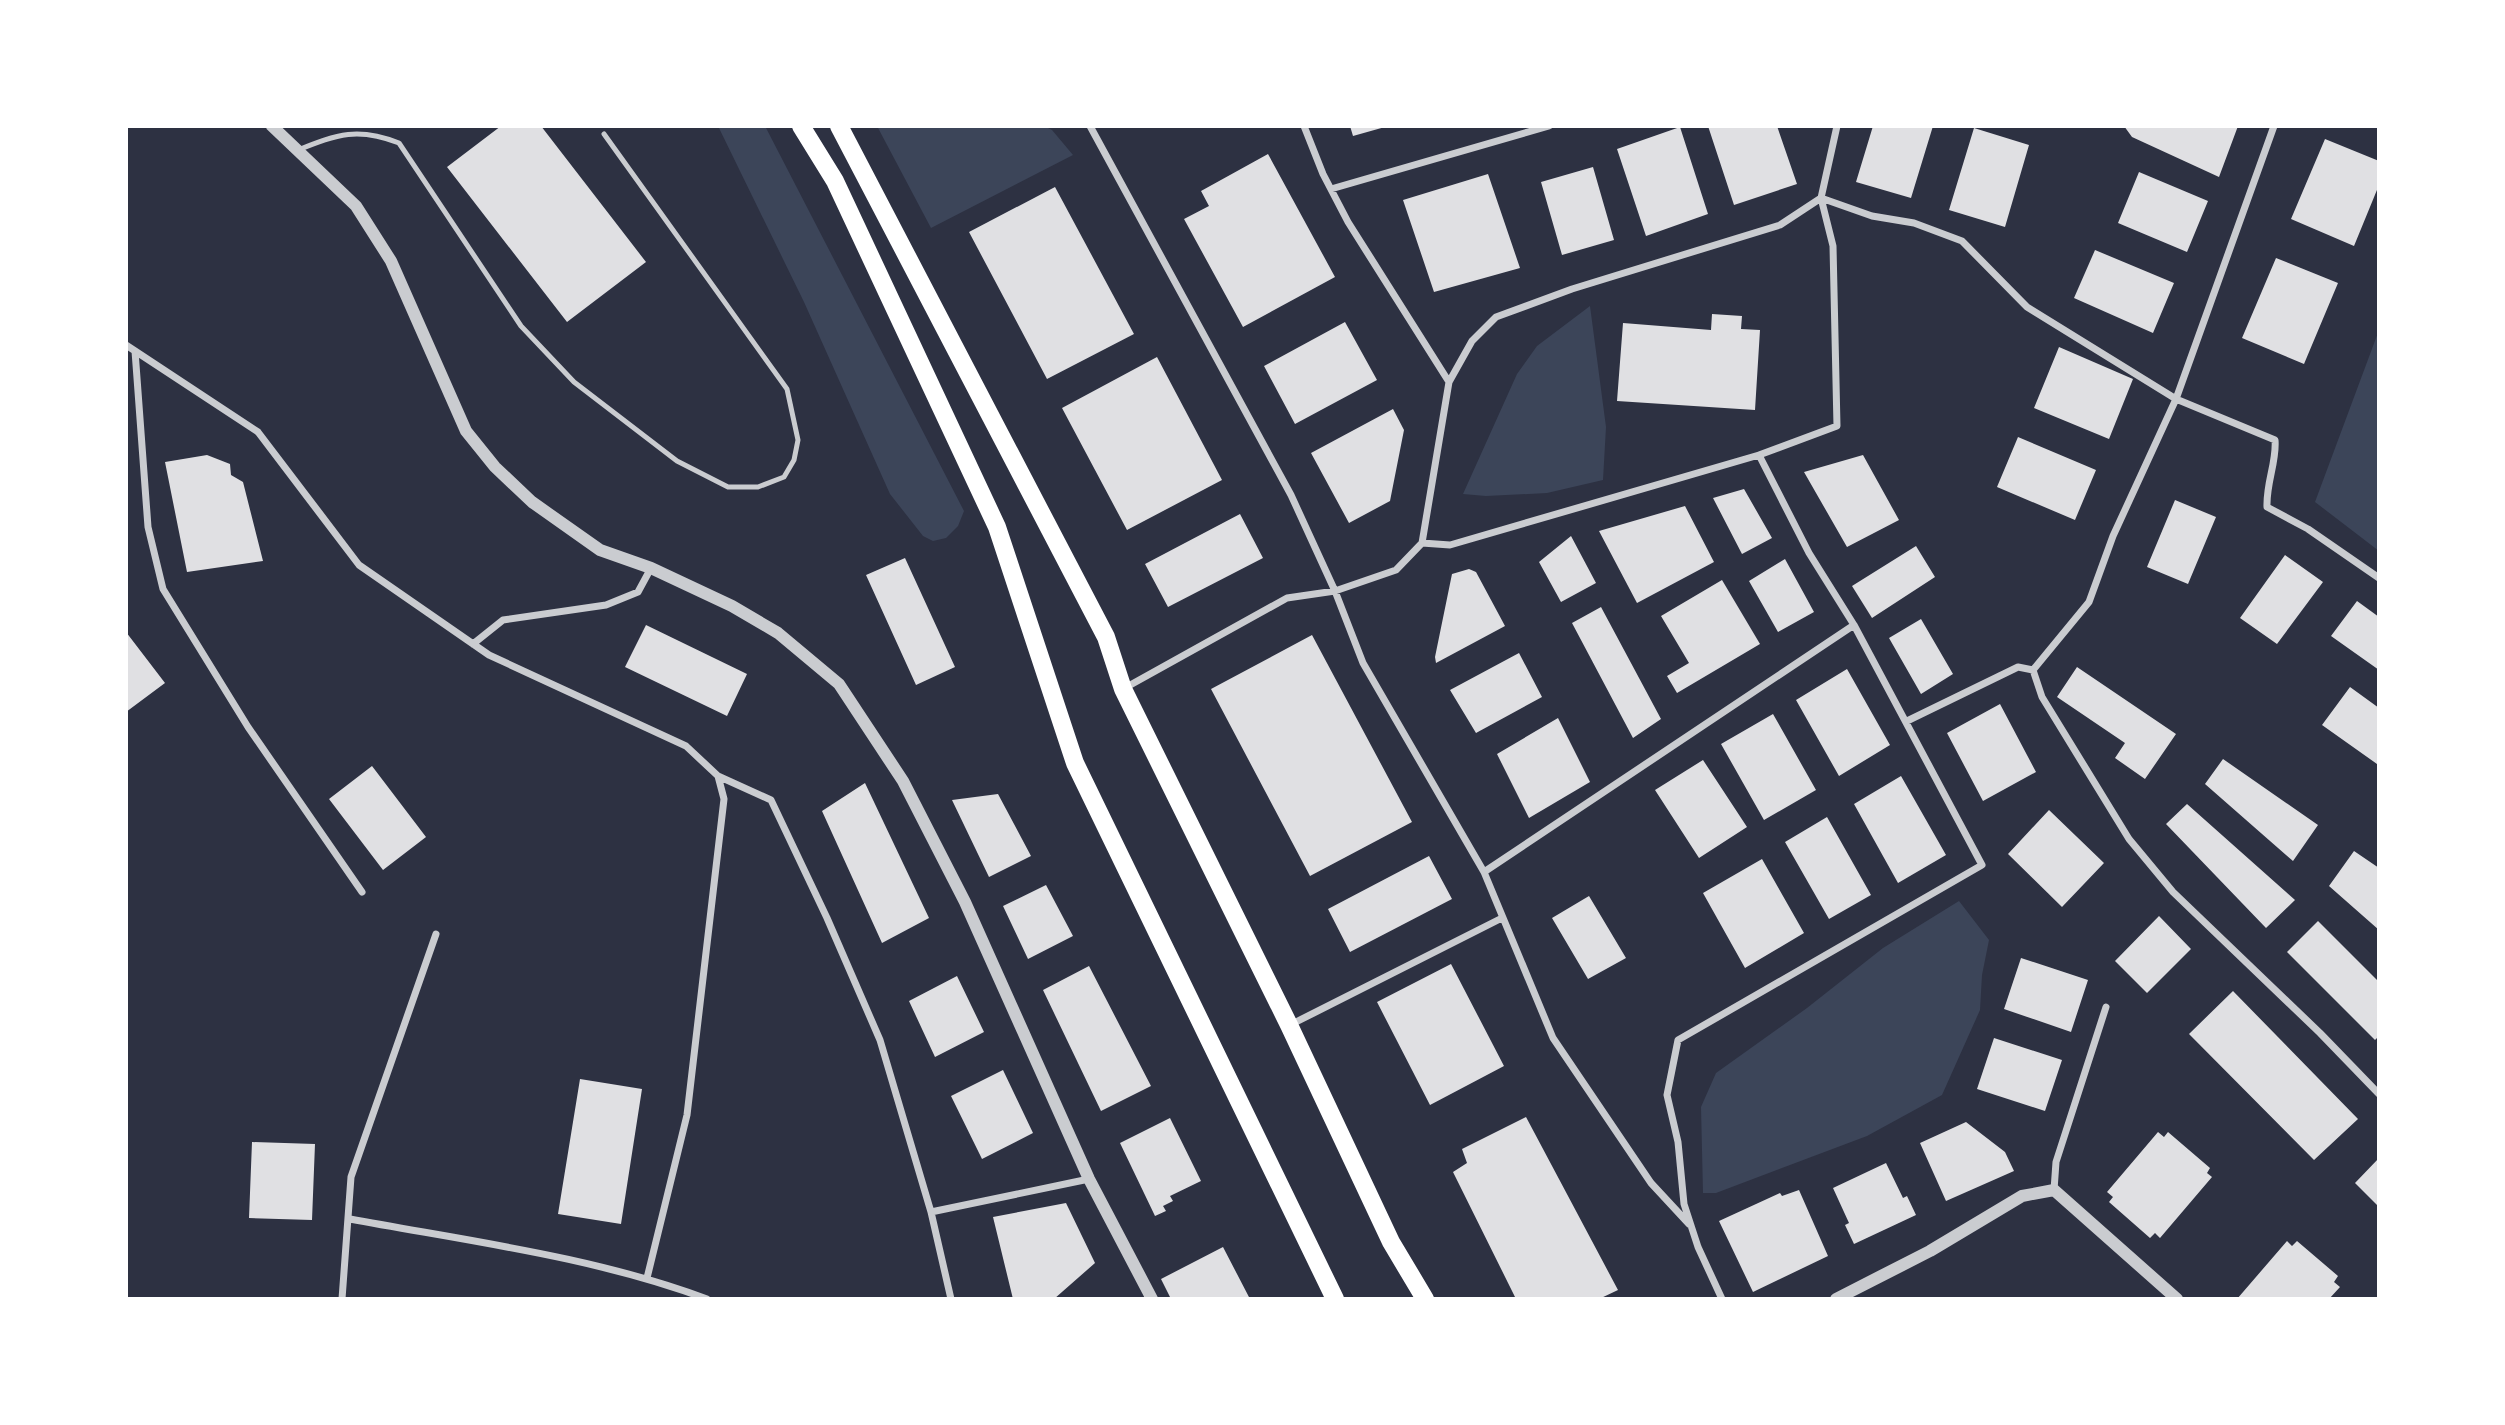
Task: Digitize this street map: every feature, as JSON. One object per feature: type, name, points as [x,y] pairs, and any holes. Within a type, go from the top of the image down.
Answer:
[{"type":"highway","points":[[801,126],[835,181],[997,527],[1075,763],[1335,1299]]},
{"type":"highway","points":[[839,126],[1106,637],[1123,689],[1289,1025],[1391,1242],[1424,1299]]},
{"type":"street","points":[[272,126],[356,206],[391,261],[466,430],[495,467],[532,502],[600,550],[650,568],[732,606],[778,633],[839,684],[902,780],[965,902],[1089,1179],[1152,1299]]},
{"type":"street","points":[[1090,126],[1291,495],[1335,591],[1363,663],[1484,872],[1553,1038],[1651,1183],[1692,1228]]},
{"type":"street","points":[[1304,126],[1331,189],[1349,222],[1449,382]]},
{"type":"street","points":[[1331,189],[1549,126]]},
{"type":"street","points":[[1422,543],[1450,545],[1759,455],[1837,426],[1833,246],[1821,198],[1837,126]]},
{"type":"street","points":[[2033,670],[2089,602],[2113,537],[2176,399],[2274,126]]},
{"type":"street","points":[[1123,689],[1287,598],[1335,591],[1396,570],[1422,543],[1449,382],[1472,341],[1496,317],[1572,289],[1780,225],[1821,198]]},
{"type":"street","points":[[1821,198],[1872,216],[1914,223],[1962,241],[2027,307],[2176,399],[2275,440],[2276,450],[2266,489],[2267,506],[2308,529],[2379,579]]},
{"type":"street","points":[[126,345],[258,432],[359,565],[489,655],[686,746],[718,776],[771,800],[828,918],[880,1040],[931,1212],[951,1299]]},
{"type":"street","points":[[135,351],[148,527],[163,589],[248,727],[362,892]]},
{"type":"street","points":[[1722,1299],[1684,1204],[1678,1142],[1667,1095],[1678,1040],[1982,866],[1854,625],[1809,553],[1759,455]]},
{"type":"street","points":[[473,644],[503,620],[606,605],[638,592],[650,568]]},
{"type":"street","points":[[1484,872],[1854,625]]},
{"type":"street","points":[[1906,721],[2018,667],[2033,670]]},
{"type":"street","points":[[2033,670],[2042,697],[2129,839],[2173,892],[2320,1033],[2379,1094]]},
{"type":"street","points":[[647,1278],[687,1115],[724,799],[718,776]]},
{"type":"street","points":[[1289,1025],[1502,918]]},
{"type":"street","points":[[342,1299],[351,1177],[436,934]]},
{"type":"street","points":[[2054,1190],[2056,1161],[2106,1007]]},
{"type":"street","points":[[931,1212],[1089,1179]]},
{"type":"street","points":[[1836,1299],[1930,1251],[2022,1196],[2054,1190]]},
{"type":"street","points":[[2054,1190],[2176,1299]]},
{"type":"street","points":[[350,1219],[591,1265],[647,1278],[708,1299]]},
{"type":"lane","points":[[298,150],[353,133],[375,134],[399,143],[522,326],[574,382],[677,461],[728,487],[758,487],[784,477],[794,460],[798,440],[788,389],[604,134]]},
{"type":"shaded area","points":[[718,126],[765,126],[964,511],[958,526],[946,538],[933,541],[923,536],[890,494],[804,302]]},
{"type":"shaded area","points":[[877,126],[1044,126],[1052,130],[1073,155],[931,228]]},
{"type":"shaded area","points":[[1590,306],[1606,427],[1603,480],[1547,493],[1486,496],[1463,494],[1517,374],[1537,346]]},
{"type":"shaded area","points":[[2379,330],[2379,551],[2315,502]]},
{"type":"shaded area","points":[[1959,901],[1989,940],[1982,975],[1980,1010],[1942,1095],[1867,1136],[1716,1193],[1703,1193],[1701,1107],[1716,1073],[1807,1008],[1883,948]]},
{"type":"building","points":[[501,126],[541,126],[646,262],[567,322],[447,167]]},
{"type":"building","points":[[1350,126],[1385,126],[1385,127],[1353,136]]},
{"type":"building","points":[[1708,126],[1777,126],[1797,184],[1734,205]]},
{"type":"building","points":[[1873,126],[1933,126],[1911,198],[1856,182]]},
{"type":"building","points":[[2124,126],[2238,126],[2219,177],[2132,137]]},
{"type":"building","points":[[1680,127],[1708,214],[1646,236],[1617,149]]},
{"type":"building","points":[[1974,128],[2029,145],[2005,227],[1949,210]]},
{"type":"building","points":[[2325,139],[2379,161],[2379,185],[2354,246],[2291,219]]},
{"type":"building","points":[[1268,154],[1335,277],[1243,327],[1184,219],[1209,206],[1201,191]]},
{"type":"building","points":[[1593,167],[1614,240],[1562,255],[1541,182]]},
{"type":"building","points":[[2139,172],[2208,201],[2187,252],[2118,223]]},
{"type":"building","points":[[1488,174],[1520,268],[1434,292],[1403,200]]},
{"type":"building","points":[[1055,187],[1134,334],[1047,379],[969,232]]},
{"type":"building","points":[[2095,250],[2174,283],[2153,333],[2074,298]]},
{"type":"building","points":[[2276,258],[2338,283],[2304,364],[2242,338]]},
{"type":"building","points":[[1712,314],[1742,316],[1741,329],[1760,330],[1755,410],[1617,401],[1623,323],[1711,330]]},
{"type":"building","points":[[1345,322],[1377,380],[1295,424],[1264,366]]},
{"type":"building","points":[[2059,347],[2133,379],[2109,439],[2034,408]]},
{"type":"building","points":[[1157,357],[1222,480],[1127,530],[1062,408]]},
{"type":"building","points":[[1393,409],[1404,430],[1390,501],[1349,523],[1311,453]]},
{"type":"building","points":[[2018,437],[2096,470],[2075,520],[1997,487]]},
{"type":"building","points":[[207,455],[230,464],[231,475],[243,482],[263,561],[187,572],[165,462]]},
{"type":"building","points":[[1863,455],[1899,520],[1847,547],[1804,472]]},
{"type":"building","points":[[1744,489],[1772,538],[1742,554],[1713,498]]},
{"type":"building","points":[[2175,500],[2216,517],[2188,584],[2147,567]]},
{"type":"building","points":[[1685,506],[1714,562],[1637,603],[1599,531]]},
{"type":"building","points":[[1240,514],[1263,558],[1168,607],[1145,564]]},
{"type":"building","points":[[1571,536],[1596,583],[1561,602],[1539,562]]},
{"type":"building","points":[[1916,546],[1935,577],[1872,618],[1852,586]]},
{"type":"building","points":[[2285,555],[2323,582],[2277,644],[2240,618]]},
{"type":"building","points":[[905,558],[955,667],[916,685],[866,575]]},
{"type":"building","points":[[1785,559],[1814,612],[1778,632],[1749,581]]},
{"type":"building","points":[[1469,569],[1476,572],[1505,626],[1436,663],[1452,574]]},
{"type":"building","points":[[1722,580],[1760,644],[1677,693],[1667,676],[1689,663],[1661,616]]},
{"type":"building","points":[[2357,601],[2379,617],[2379,670],[2331,636]]},
{"type":"building","points":[[1601,607],[1661,719],[1633,738],[1572,623]]},
{"type":"building","points":[[1921,619],[1953,674],[1921,694],[1889,638]]},
{"type":"building","points":[[646,625],[747,674],[727,716],[625,667]]},
{"type":"building","points":[[126,632],[165,683],[126,712]]},
{"type":"building","points":[[1312,635],[1412,822],[1310,876],[1211,689]]},
{"type":"building","points":[[1519,653],[1542,697],[1476,733],[1450,690]]},
{"type":"building","points":[[2077,667],[2176,734],[2145,779],[2115,758],[2125,743],[2057,697]]},
{"type":"building","points":[[1847,669],[1890,745],[1839,776],[1796,700]]},
{"type":"building","points":[[2350,687],[2379,708],[2377,764],[2322,725]]},
{"type":"building","points":[[2000,704],[2036,772],[1983,801],[1947,733]]},
{"type":"building","points":[[1773,714],[1816,790],[1764,820],[1721,744]]},
{"type":"building","points":[[1558,718],[1590,782],[1529,818],[1497,754]]},
{"type":"building","points":[[2223,759],[2318,825],[2293,861],[2205,784]]},
{"type":"building","points":[[1703,760],[1747,827],[1699,858],[1655,790]]},
{"type":"building","points":[[372,766],[426,837],[383,870],[329,799]]},
{"type":"building","points":[[1901,776],[1946,855],[1898,883],[1854,804]]},
{"type":"building","points":[[865,783],[929,918],[882,943],[822,811]]},
{"type":"building","points":[[998,794],[1031,856],[989,877],[952,800]]},
{"type":"building","points":[[2187,804],[2295,900],[2266,928],[2166,824]]},
{"type":"building","points":[[2049,810],[2104,863],[2062,907],[2008,854]]},
{"type":"building","points":[[1827,817],[1871,895],[1829,919],[1785,842]]},
{"type":"building","points":[[2354,851],[2379,868],[2379,930],[2329,886]]},
{"type":"building","points":[[1429,856],[1452,899],[1350,952],[1328,909]]},
{"type":"building","points":[[1762,859],[1804,933],[1745,968],[1703,893]]},
{"type":"building","points":[[1046,885],[1073,936],[1028,959],[1003,906]]},
{"type":"building","points":[[1589,896],[1626,958],[1588,979],[1552,918]]},
{"type":"building","points":[[2159,916],[2191,949],[2147,993],[2115,961]]},
{"type":"building","points":[[2318,921],[2379,982],[2379,1036],[2375,1040],[2287,952]]},
{"type":"building","points":[[2021,958],[2088,980],[2071,1032],[2004,1009]]},
{"type":"building","points":[[1451,964],[1504,1066],[1430,1105],[1377,1002]]},
{"type":"building","points":[[1089,966],[1151,1086],[1101,1111],[1043,990]]},
{"type":"building","points":[[957,976],[984,1032],[935,1057],[909,1001]]},
{"type":"building","points":[[2233,991],[2358,1119],[2314,1160],[2189,1034]]},
{"type":"building","points":[[1994,1038],[2062,1060],[2045,1111],[1977,1089]]},
{"type":"building","points":[[1003,1070],[1033,1133],[982,1159],[951,1096]]},
{"type":"building","points":[[580,1079],[642,1089],[621,1224],[558,1214]]},
{"type":"building","points":[[1526,1117],[1618,1290],[1599,1299],[1516,1299],[1453,1172],[1467,1163],[1462,1149]]},
{"type":"building","points":[[1170,1118],[1201,1181],[1170,1196],[1173,1201],[1163,1206],[1166,1211],[1155,1216],[1120,1143]]},
{"type":"building","points":[[1966,1122],[2005,1152],[2014,1171],[1946,1201],[1920,1143]]},
{"type":"building","points":[[2158,1132],[2164,1137],[2168,1132],[2210,1168],[2207,1173],[2212,1177],[2160,1238],[2155,1233],[2150,1238],[2109,1202],[2113,1197],[2107,1192]]},
{"type":"building","points":[[252,1142],[315,1144],[312,1220],[249,1218]]},
{"type":"building","points":[[2379,1158],[2379,1207],[2355,1183]]},
{"type":"building","points":[[1886,1163],[1903,1198],[1907,1196],[1916,1215],[1854,1244],[1845,1225],[1849,1223],[1833,1188]]},
{"type":"building","points":[[1799,1190],[1828,1256],[1753,1292],[1719,1221],[1780,1193],[1782,1196]]},
{"type":"building","points":[[1066,1203],[1095,1263],[1054,1299],[1013,1299],[993,1217]]},
{"type":"building","points":[[2287,1241],[2292,1246],[2297,1241],[2338,1276],[2334,1282],[2340,1287],[2329,1299],[2237,1299]]},
{"type":"building","points":[[1223,1247],[1250,1299],[1171,1299],[1161,1279]]}]
